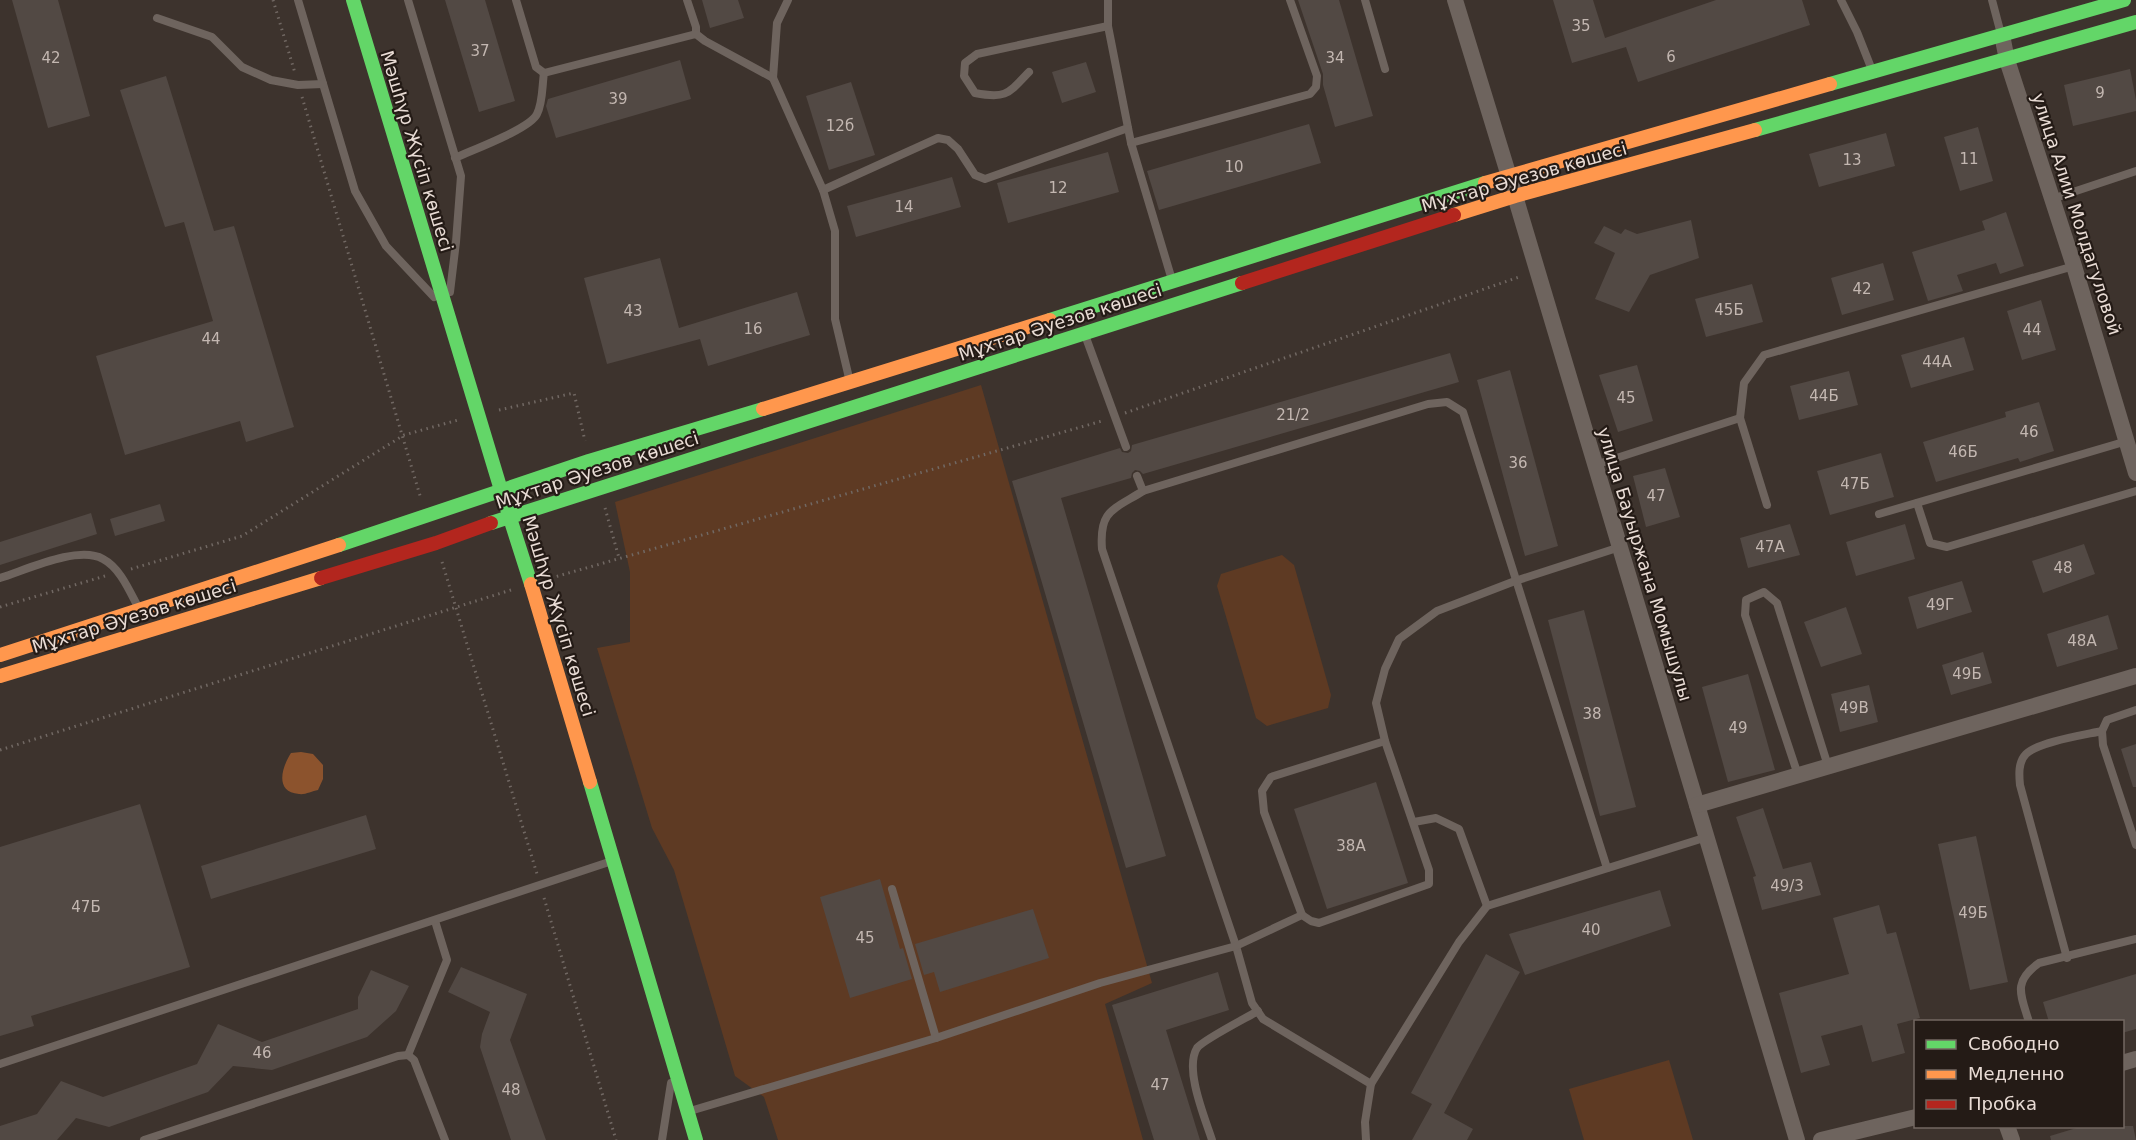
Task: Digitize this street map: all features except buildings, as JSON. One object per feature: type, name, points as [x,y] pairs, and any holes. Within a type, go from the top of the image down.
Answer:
[{"type":"street","name":"Мәшһүр Жүсіп көшесі","points":[[353,0],[501,490],[511,516],[696,1140]]},
{"type":"street","name":"улица Бауыржана Момышулы","points":[[1455,0],[1538,270],[1797,1140]]},
{"type":"street","name":"Мұхтар Әуезов көшесі","points":[[0,655],[589,461],[850,384],[1508,176],[2124,0]]},
{"type":"street","name":"Мұхтар Әуезов көшесі","points":[[0,676],[436,543],[511,516],[1515,196],[2136,22]]},
{"type":"street","name":"улица Алии Молдагуловой","points":[[2002,35],[2007,60],[2074,266],[2136,473]]},
{"type":"street","points":[[1697,805],[2136,676]]},
{"type":"street","points":[[1821,1140],[1914,1117]]},
{"type":"lane","points":[[298,0],[355,191],[386,246],[447,310]]},
{"type":"lane","points":[[408,0],[461,176],[456,242],[447,310]]},
{"type":"lane","points":[[516,0],[536,67],[544,73]]},
{"type":"lane","points":[[687,0],[696,34]]},
{"type":"lane","points":[[788,0],[777,22],[773,78],[823,190],[835,231],[835,320],[850,384]]},
{"type":"lane","points":[[1108,0],[1108,26],[1131,143],[1179,303]]},
{"type":"lane","points":[[1131,143],[1310,94],[1316,87],[1317,76],[1290,0]]},
{"type":"lane","points":[[1365,0],[1385,69]]},
{"type":"lane","points":[[1841,0],[1857,32],[1873,73]]},
{"type":"lane","points":[[1992,0],[2002,35]]},
{"type":"lane","points":[[157,18],[212,37],[242,67],[271,80],[298,85],[323,84]]},
{"type":"lane","points":[[1029,72],[1011,91],[994,97],[975,93],[964,76],[965,63],[977,54],[1108,26]]},
{"type":"lane","points":[[544,73],[696,34]]},
{"type":"lane","points":[[696,34],[773,78]]},
{"type":"lane","points":[[455,158],[521,128],[536,117],[541,101],[544,73]]},
{"type":"lane","points":[[823,190],[938,138],[948,140],[958,149],[975,175],[984,179],[1128,128]]},
{"type":"lane","points":[[2052,198],[2136,171]]},
{"type":"lane","points":[[1767,505],[1740,418],[1744,383],[1764,356],[2074,266]]},
{"type":"lane","points":[[1075,313],[1126,447]]},
{"type":"lane","points":[[1371,1084],[1263,1019],[1252,1003],[1236,946],[1102,549],[1101,530],[1108,512],[1143,491],[1428,404],[1447,402],[1463,412],[1607,868]]},
{"type":"lane","points":[[1595,465],[1740,418]]},
{"type":"lane","points":[[1879,514],[2127,441]]},
{"type":"lane","points":[[1137,476],[1143,491]]},
{"type":"lane","points":[[1917,503],[1930,543],[1947,546],[2136,491]]},
{"type":"lane","points":[[1385,741],[1271,777],[1262,791],[1264,812],[1302,915],[1311,921],[1320,923],[1429,884],[1429,870],[1385,741],[1376,703],[1385,669],[1399,639],[1437,611],[1515,581],[1620,546]]},
{"type":"lane","points":[[0,578],[69,556],[87,554],[103,559],[118,572],[140,609]]},
{"type":"lane","points":[[1798,775],[1745,615],[1746,600],[1764,592],[1777,603],[1828,766]]},
{"type":"lane","points":[[2136,710],[2107,720],[2102,731],[2103,745],[2136,845]]},
{"type":"lane","points":[[2067,958],[2018,772],[2024,755],[2038,747],[2102,731]]},
{"type":"lane","points":[[1414,822],[1436,818],[1459,829],[1487,906]]},
{"type":"lane","points":[[1366,1140],[1365,1122],[1371,1084],[1459,942],[1487,906],[1707,837]]},
{"type":"lane","points":[[0,1064],[613,861]]},
{"type":"lane","points":[[892,890],[936,1038]]},
{"type":"lane","points":[[687,1112],[936,1038],[1100,983],[1236,946],[1302,915]]},
{"type":"lane","points":[[408,1055],[447,960],[435,921]]},
{"type":"lane","points":[[2028,1020],[2021,994],[2021,982],[2028,971],[2039,963],[2067,958],[2136,939]]},
{"type":"lane","points":[[1212,1140],[1192,1073],[1193,1059],[1198,1047],[1258,1011]]},
{"type":"lane","points":[[144,1140],[398,1056],[408,1055],[414,1060],[445,1140]]},
{"type":"lane","points":[[662,1140],[674,1065]]},
{"type":"path","points":[[273,0],[404,435],[426,516]]},
{"type":"path","points":[[0,750],[531,583],[1116,417],[1538,270]]},
{"type":"path","points":[[0,607],[242,536],[404,435],[479,414],[574,393]]},
{"type":"path","points":[[436,543],[616,1140]]},
{"type":"shaded area","points":[[981,385],[1152,983],[1105,1004],[1143,1140],[778,1140],[764,1097],[735,1076],[674,870],[652,828],[597,648],[630,642],[630,572],[615,502]]},
{"type":"shaded area","points":[[1282,555],[1294,565],[1331,695],[1328,708],[1267,726],[1256,718],[1217,586],[1221,574]]},
{"type":"shaded area","points":[[291,753],[313,754],[323,765],[323,779],[318,790],[301,794],[286,789],[282,778]]},
{"type":"shaded area","points":[[1669,1060],[1693,1140],[1584,1140],[1569,1089]]},
{"type":"traffic: fast","points":[[353,0],[531,584]]},
{"type":"traffic: fast","points":[[1830,84],[2124,0]]},
{"type":"traffic: fast","points":[[1755,130],[2136,22]]},
{"type":"traffic: fast","points":[[1050,320],[1485,183]]},
{"type":"traffic: fast","points":[[491,523],[1242,283]]},
{"type":"traffic: fast","points":[[339,545],[589,461],[763,409]]},
{"type":"traffic: fast","points":[[590,782],[696,1140]]},
{"type":"traffic: slow","points":[[1485,183],[1830,84]]},
{"type":"traffic: slow","points":[[1454,215],[1755,130]]},
{"type":"traffic: slow","points":[[763,409],[1050,320]]},
{"type":"traffic: slow","points":[[0,655],[339,545]]},
{"type":"traffic: slow","points":[[0,676],[321,578]]},
{"type":"traffic: slow","points":[[531,584],[590,782]]},
{"type":"traffic: jam","points":[[1242,283],[1454,215]]},
{"type":"traffic: jam","points":[[321,578],[436,543],[491,523]]}]
